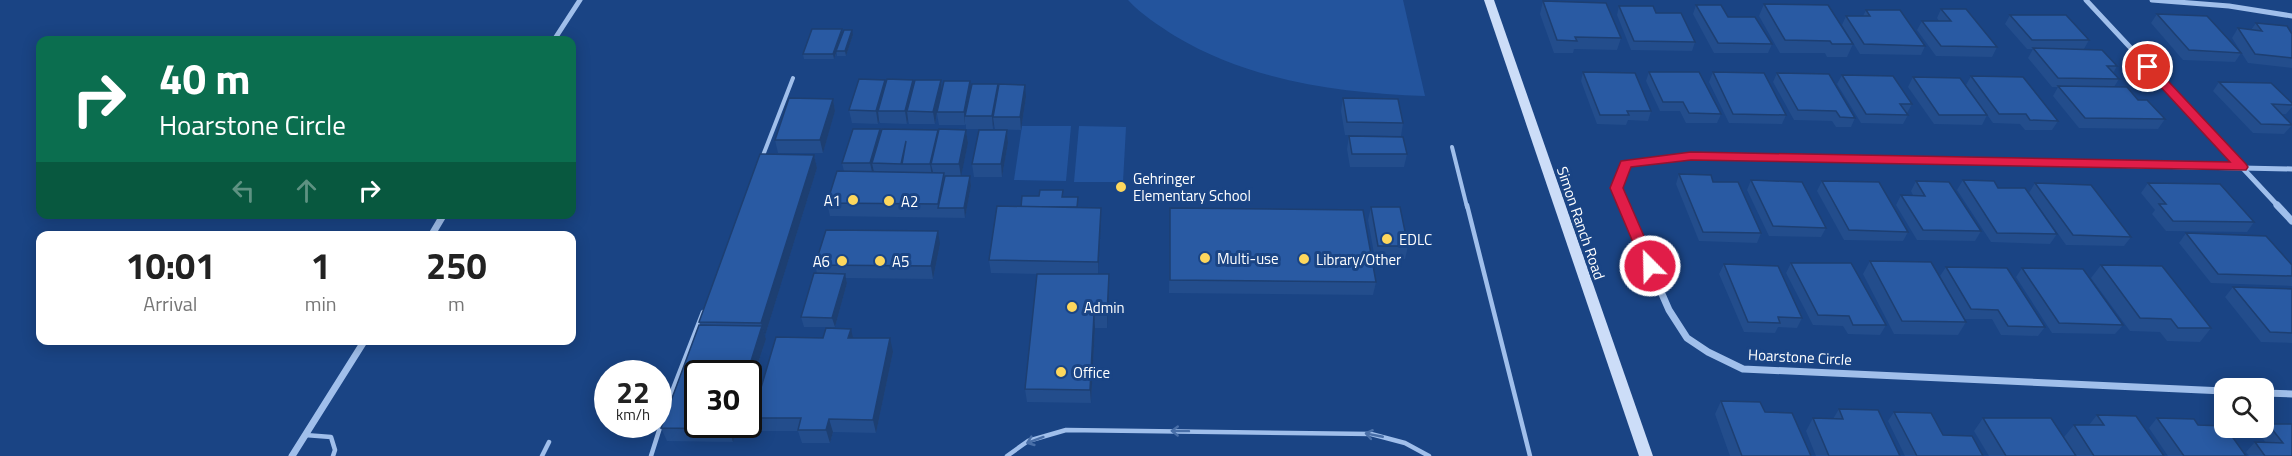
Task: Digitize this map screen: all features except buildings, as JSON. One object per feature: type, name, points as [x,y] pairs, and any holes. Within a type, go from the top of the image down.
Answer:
[{"type":"street","points":[[557,36],[580,0]]},
{"type":"street","name":"Simon Ranch Road","points":[[1489,0],[1646,456]]},
{"type":"street","points":[[2085,0],[2292,221]]},
{"type":"street","points":[[2152,0],[2229,6],[2292,16]]},
{"type":"street","name":"Hoarstone Circle","points":[[2214,391],[1743,369],[1708,352],[1687,338],[1669,310],[1616,188],[1626,164],[1691,156],[2241,167]]},
{"type":"street","points":[[2241,167],[2292,169]]},
{"type":"street","points":[[292,456],[362,345]]},
{"type":"street","points":[[2274,393],[2292,394]]},
{"type":"lane","points":[[759,167],[793,78]]},
{"type":"lane","points":[[1452,147],[1530,456]]},
{"type":"lane","points":[[651,456],[669,399],[703,310]]},
{"type":"lane","points":[[1006,456],[1028,441],[1066,430],[1371,434],[1405,444],[1429,456]]},
{"type":"lane","points":[[305,435],[331,437],[335,450],[333,456]]},
{"type":"lane","points":[[542,456],[549,442]]},
{"type":"shaded area","points":[[1128,0],[1403,0],[1425,96],[1328,88],[1264,74],[1234,64],[1175,36]]},
{"type":"shaded area","points":[[1022,126],[1071,126],[1066,181],[1014,180]]},
{"type":"shaded area","points":[[1079,126],[1126,127],[1123,182],[1074,182]]},
{"type":"place","name":"Gehringer Elementary School","points":[[1121,187]]},
{"type":"place","name":"A1","points":[[853,200]]},
{"type":"place","name":"A2","points":[[889,201]]},
{"type":"place","name":"EDLC","points":[[1387,239]]},
{"type":"place","name":"Multi-use","points":[[1205,258]]},
{"type":"place","name":"Library/Other","points":[[1304,259]]},
{"type":"place","name":"A6","points":[[842,261]]},
{"type":"place","name":"A5","points":[[880,261]]},
{"type":"place","name":"Admin","points":[[1072,307]]},
{"type":"place","name":"Office","points":[[1061,372]]},
{"type":"route","points":[[1650,266],[1616,188],[1626,164],[1691,156],[2241,167],[2148,67]]}]
